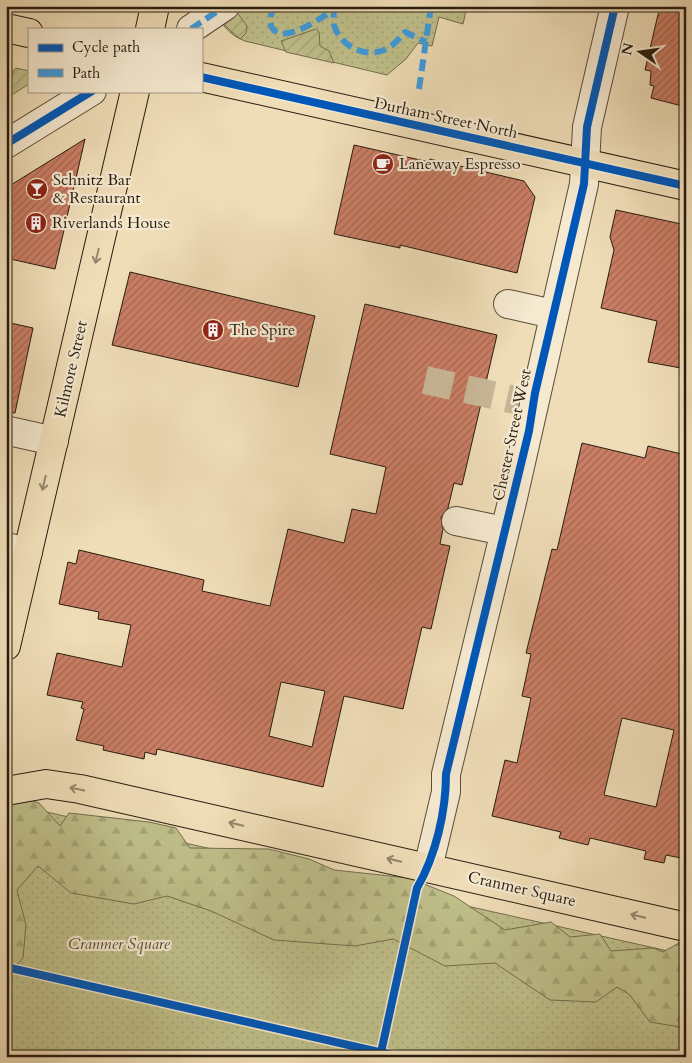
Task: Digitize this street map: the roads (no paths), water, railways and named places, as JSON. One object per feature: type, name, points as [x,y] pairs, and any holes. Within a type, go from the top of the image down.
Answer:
[{"type":"main road","points":[[150,28],[155,6]]},
{"type":"main road","points":[[6,28],[28,33]]},
{"type":"main road","name":"Durham Street North","points":[[202,77],[686,186]]},
{"type":"main road","name":"Kilmore Street","points":[[6,646],[17,550],[54,441],[135,92]]},
{"type":"main road","name":"Cranmer Square","points":[[6,791],[27,786],[56,784],[686,927]]},
{"type":"street","points":[[192,28],[225,6]]},
{"type":"street","name":"Chester Street West","points":[[428,868],[446,792],[446,774],[527,439],[553,314],[583,189],[587,126],[615,6]]},
{"type":"street","points":[[6,144],[90,92]]},
{"type":"street","points":[[508,304],[553,314]]},
{"type":"street","points":[[9,431],[54,441]]},
{"type":"street","points":[[456,521],[504,531]]},
{"type":"tunnel","points":[[425,380],[533,404]]},
{"type":"place","name":"Laneway Espresso","points":[[383,164]]},
{"type":"place","name":"Schnitz Bar & Restaurant","points":[[37,189]]},
{"type":"place","name":"Riverlands House","points":[[36,223]]},
{"type":"place","name":"The Spire","points":[[213,330]]}]
